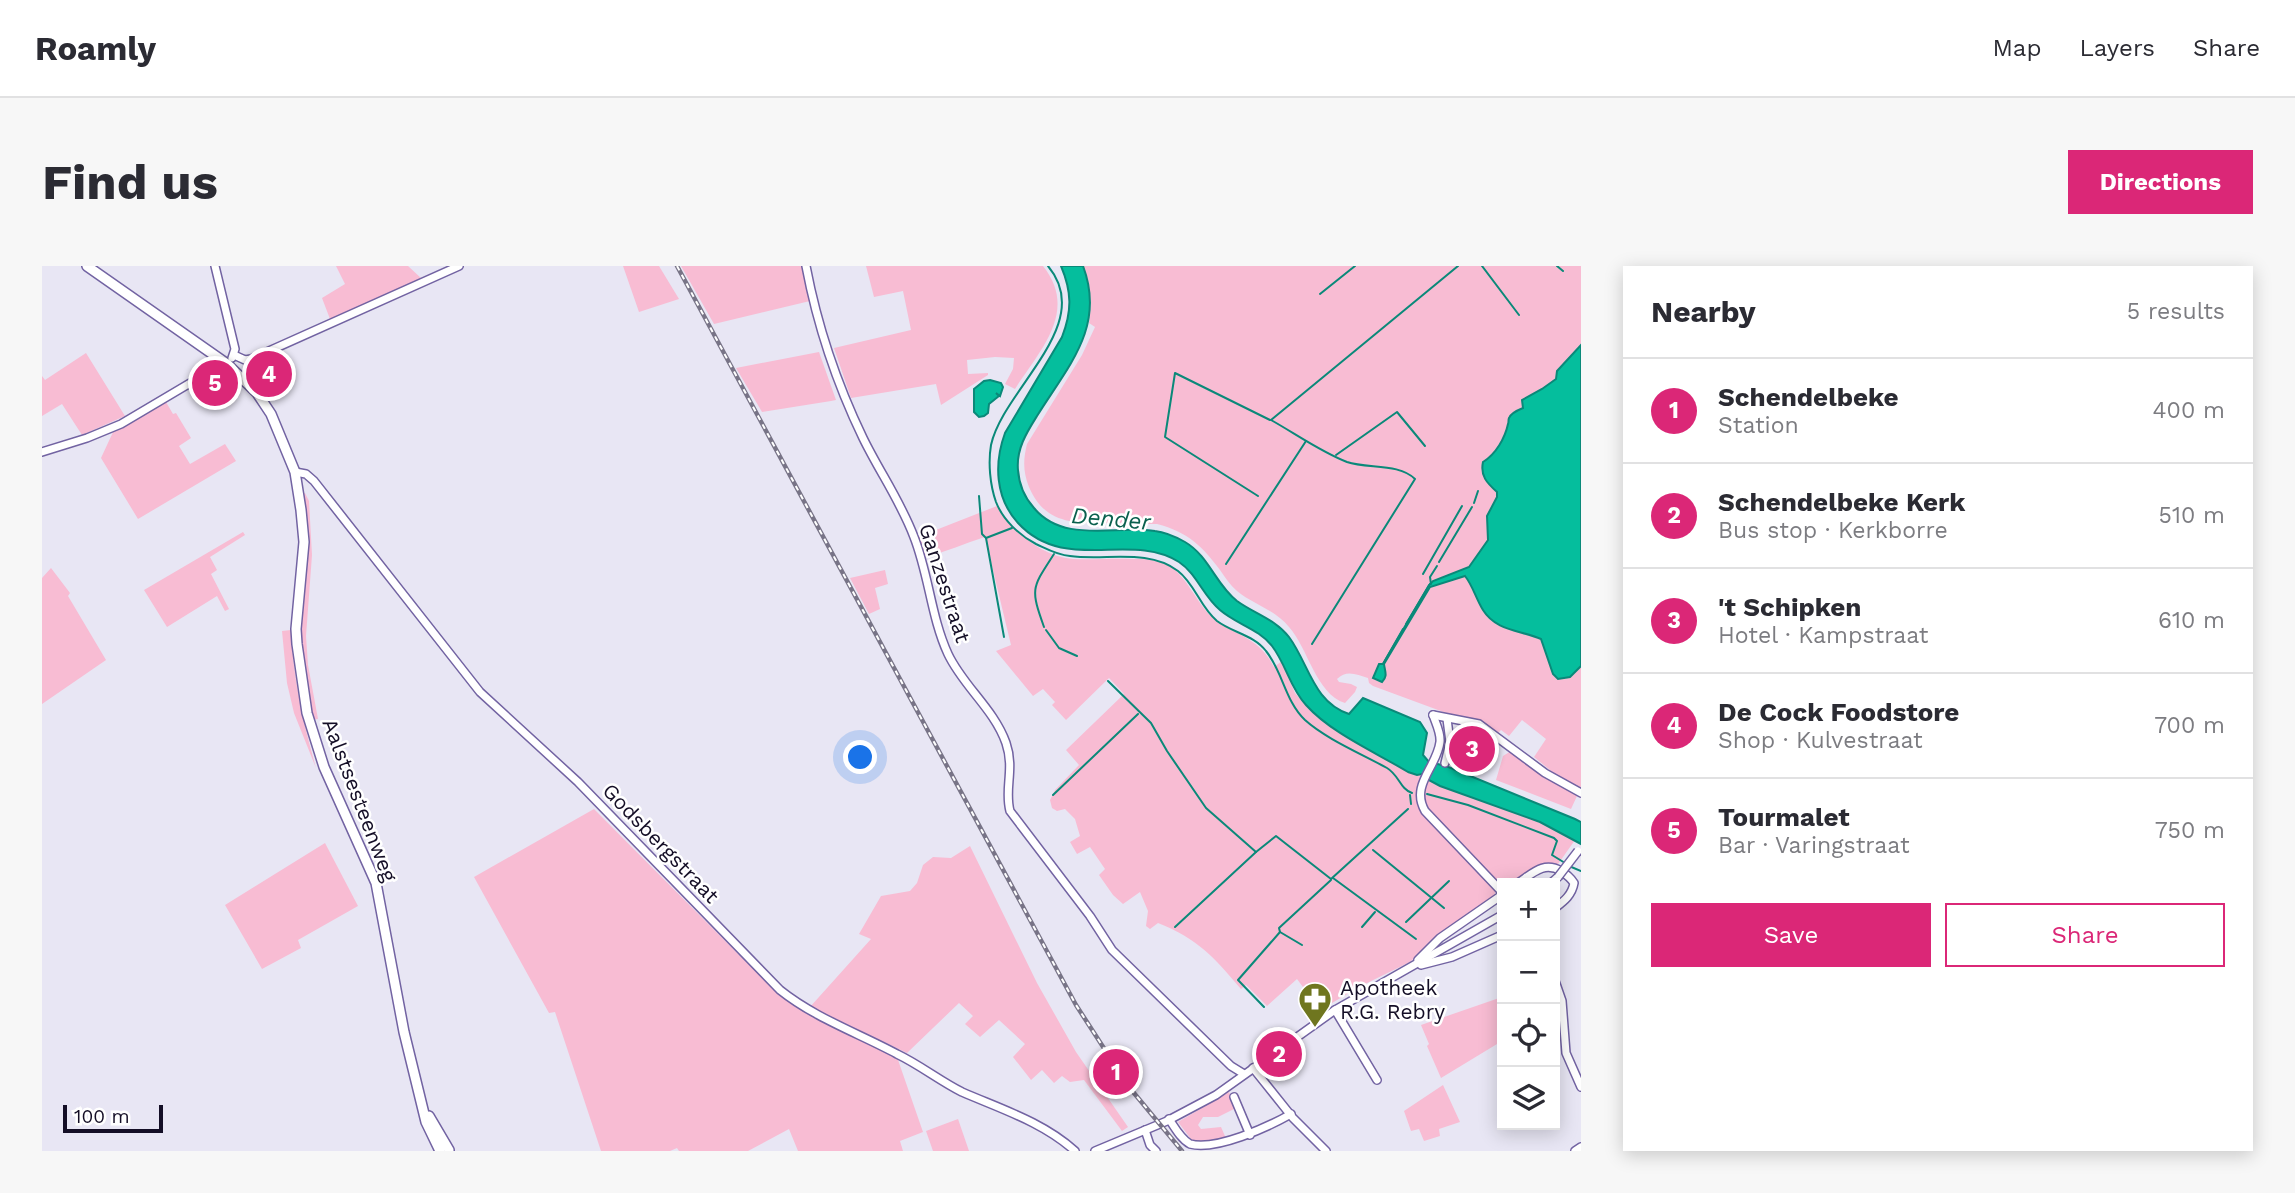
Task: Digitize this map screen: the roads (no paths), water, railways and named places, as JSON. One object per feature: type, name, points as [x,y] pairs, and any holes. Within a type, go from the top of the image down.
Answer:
[{"type":"main road","name":"Aalstsesteenweg","points":[[87,266],[223,361],[257,393],[281,435],[296,477],[304,542],[297,644],[307,713],[324,767],[376,884],[404,1032],[423,1102],[448,1151]]},
{"type":"street","points":[[215,266],[235,349],[234,355]]},
{"type":"street","points":[[234,355],[245,360],[251,359],[460,266]]},
{"type":"street","name":"Ganzestraat","points":[[806,266],[820,322],[852,411],[914,537],[943,643],[960,674],[991,715],[1006,742],[1011,766],[1008,798],[1010,811],[1090,916],[1112,950],[1231,1066],[1244,1074]]},
{"type":"street","points":[[42,452],[121,424],[234,355]]},
{"type":"street","name":"Godsbergstraat","points":[[296,477],[314,481],[480,692],[578,782],[780,990],[798,1005],[899,1054],[956,1089],[1032,1122],[1075,1151]]},
{"type":"street","points":[[1497,888],[1425,811],[1420,795],[1440,743],[1433,715],[1479,724],[1545,774],[1581,793]]},
{"type":"street","points":[[1445,763],[1450,742],[1447,719]]},
{"type":"street","points":[[1556,878],[1581,847]]},
{"type":"street","points":[[1527,878],[1547,866],[1570,876],[1574,883],[1573,890],[1560,904]]},
{"type":"street","points":[[1410,968],[1440,938],[1497,897]]},
{"type":"street","points":[[1095,1151],[1157,1125],[1216,1094],[1335,1010],[1497,918]]},
{"type":"street","points":[[1410,968],[1452,957],[1497,937]]},
{"type":"street","points":[[1560,995],[1566,1053],[1581,1087]]},
{"type":"street","points":[[1335,1010],[1377,1080]]},
{"type":"street","points":[[1253,1068],[1315,1142],[1326,1151]]},
{"type":"street","points":[[1234,1097],[1250,1135]]},
{"type":"street","points":[[1169,1119],[1183,1138],[1200,1148],[1220,1148],[1291,1114]]},
{"type":"street","points":[[1145,1130],[1147,1140],[1156,1151]]},
{"type":"waterway","points":[[1048,266],[1060,288],[1061,311],[1055,333],[999,424],[991,445],[991,481],[996,502],[1003,515],[1024,536],[1056,553],[1083,557],[1140,557],[1166,564],[1178,571],[1217,621],[1256,641],[1266,651],[1293,704],[1305,720],[1334,740],[1387,768],[1412,793]]},
{"type":"waterway","points":[[1320,294],[1355,266]]},
{"type":"waterway","points":[[1312,644],[1415,479],[1392,468],[1355,464],[1337,458],[1271,420],[1458,266]]},
{"type":"waterway","points":[[1482,266],[1519,315]]},
{"type":"waterway","points":[[1557,266],[1563,271]]},
{"type":"waterway","points":[[1258,496],[1165,437],[1175,373],[1270,420]]},
{"type":"waterway","points":[[1336,455],[1397,412],[1425,446]]},
{"type":"waterway","points":[[1226,564],[1306,441]]},
{"type":"waterway","points":[[1474,503],[1478,491]]},
{"type":"waterway","points":[[979,496],[982,534],[986,538]]},
{"type":"waterway","points":[[1423,574],[1462,506]]},
{"type":"waterway","points":[[1439,562],[1472,507]]},
{"type":"waterway","points":[[1004,637],[986,538],[1012,528]]},
{"type":"waterway","points":[[1044,627],[1035,589],[1054,554]]},
{"type":"waterway","points":[[1431,584],[1430,577],[1437,566]]},
{"type":"waterway","points":[[1406,624],[1430,584]]},
{"type":"waterway","points":[[1383,664],[1403,629]]},
{"type":"waterway","points":[[1046,630],[1059,648],[1077,656]]},
{"type":"waterway","points":[[1108,681],[1151,723],[1206,808],[1256,852],[1276,836],[1331,879],[1408,809]]},
{"type":"waterway","points":[[1053,795],[1138,714]]},
{"type":"waterway","points":[[1427,794],[1468,805],[1554,838],[1557,841],[1552,855],[1565,863]]},
{"type":"waterway","points":[[1410,795],[1411,804]]},
{"type":"waterway","points":[[1373,850],[1444,908]]},
{"type":"waterway","points":[[1175,927],[1256,852]]},
{"type":"waterway","points":[[1569,866],[1581,871]]},
{"type":"waterway","points":[[1333,878],[1416,939]]},
{"type":"waterway","points":[[1302,945],[1280,932],[1279,928],[1331,880]]},
{"type":"waterway","points":[[1406,922],[1449,881]]},
{"type":"waterway","points":[[1362,927],[1375,912]]},
{"type":"waterway","points":[[1264,1007],[1238,980],[1280,932]]},
{"type":"railway","points":[[677,266],[1076,1005],[1129,1087],[1182,1151]]},
{"type":"place","name":"De Cock Foodstore","points":[[269,374]]},
{"type":"place","name":"Tourmalet","points":[[215,383]]},
{"type":"place","name":"'t Schipken","points":[[1472,749]]},
{"type":"place","name":"Apotheek R.G. Rebry","points":[[1315,1029]]},
{"type":"place","name":"Schendelbeke Kerk","points":[[1279,1054]]},
{"type":"place","name":"Schendelbeke","points":[[1116,1072]]},
{"type":"water label","name":"Dender","points":[[1111,519]]}]
